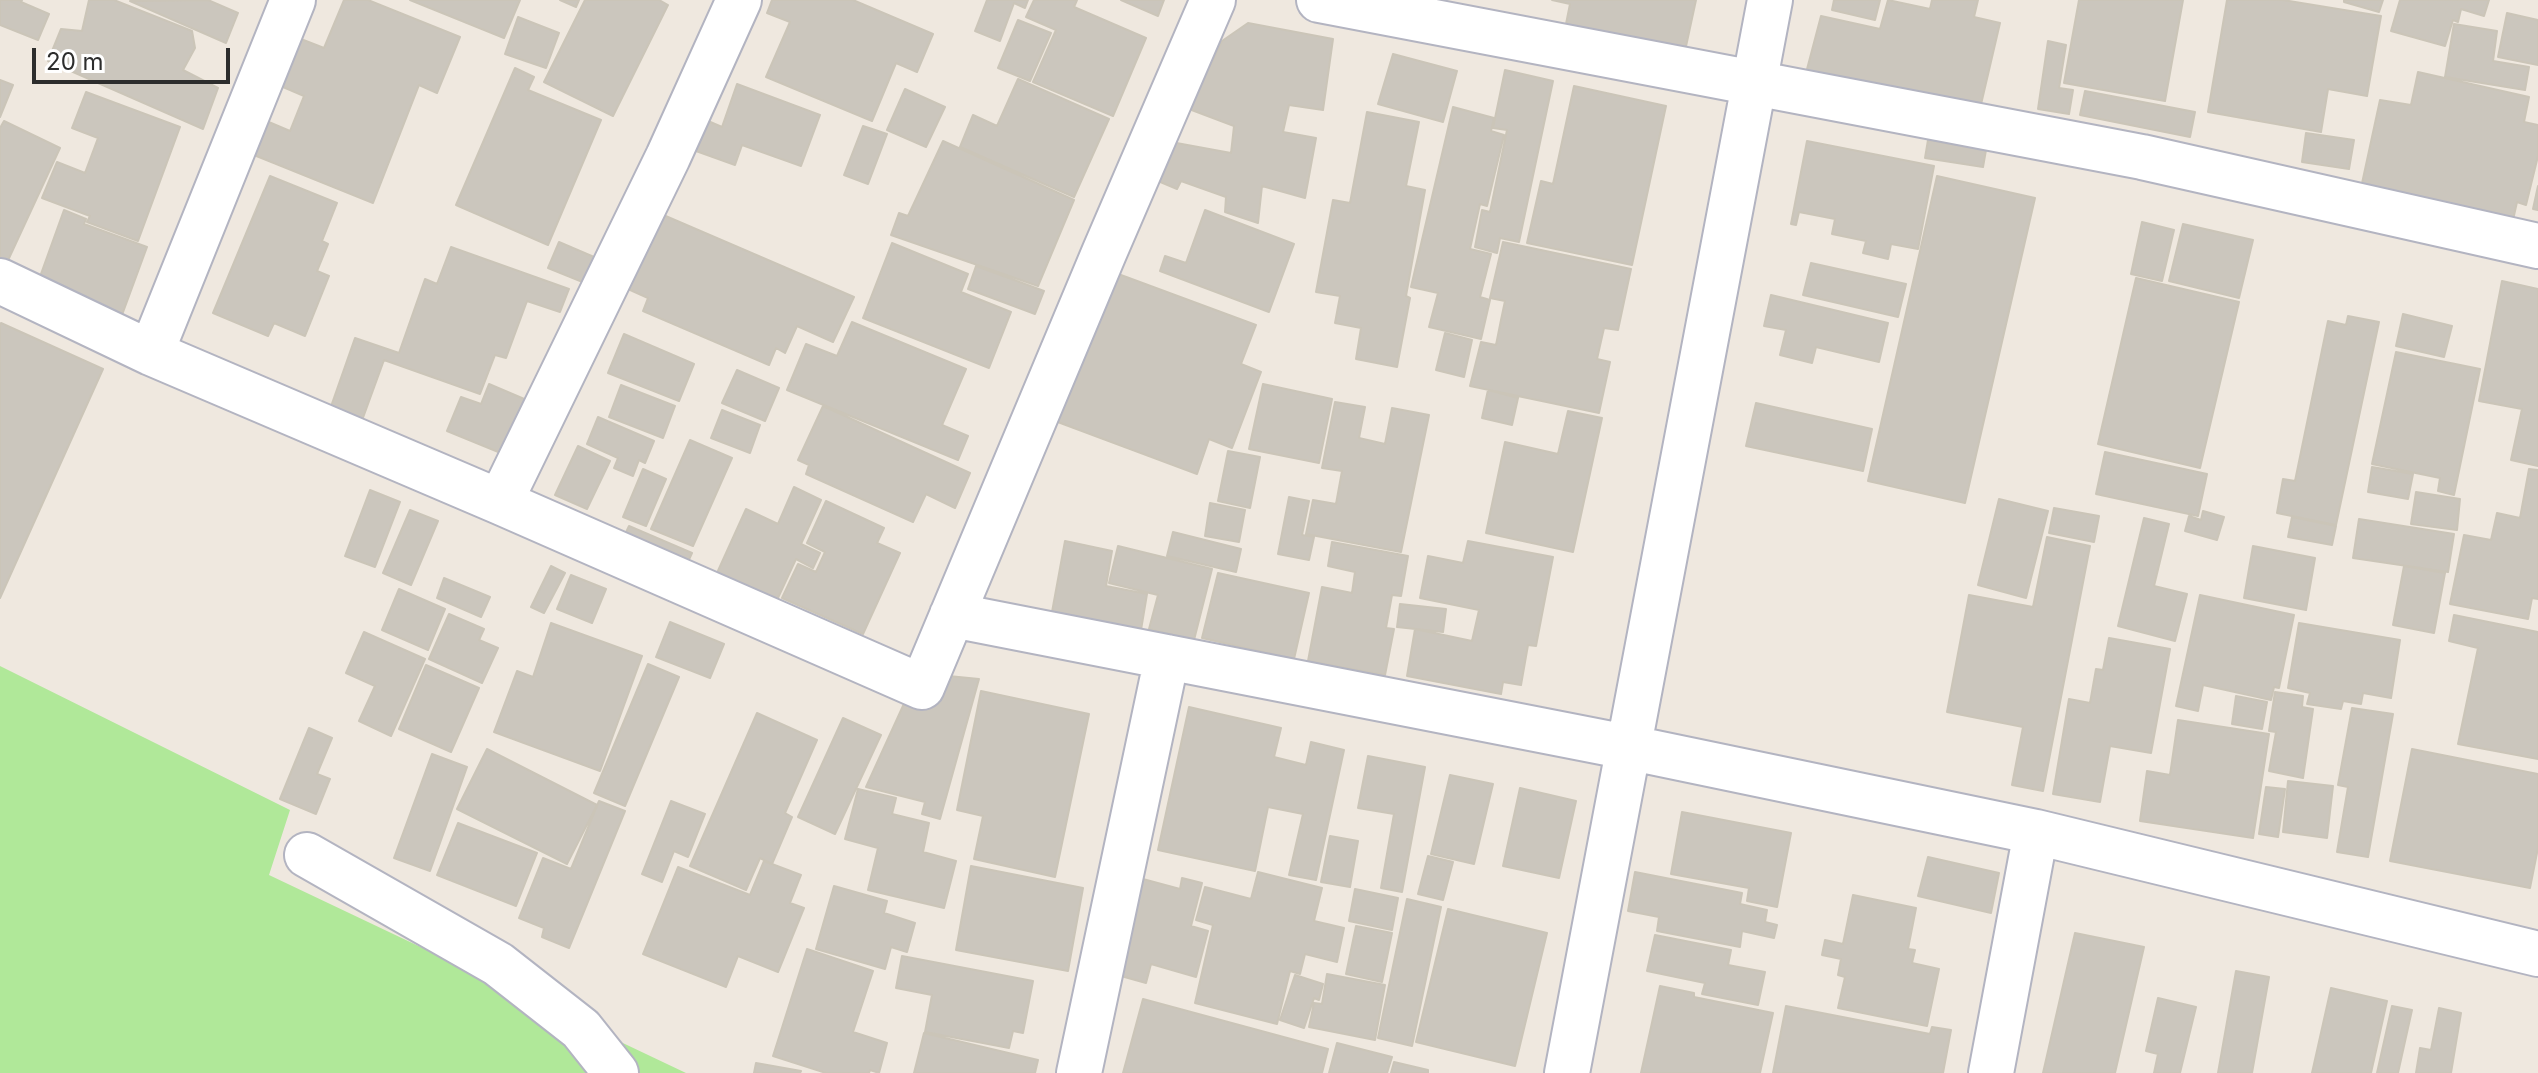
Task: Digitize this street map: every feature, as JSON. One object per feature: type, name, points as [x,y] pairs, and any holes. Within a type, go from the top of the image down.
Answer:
[{"type":"street","points":[[151,353],[293,0]]},
{"type":"street","points":[[500,502],[668,157],[739,0]]},
{"type":"street","points":[[0,281],[151,353],[922,687],[1213,0]]},
{"type":"street","points":[[1319,0],[2142,157],[2538,246]]},
{"type":"street","points":[[1567,1073],[1770,0]]},
{"type":"street","points":[[952,615],[1627,747],[2036,832],[2538,954]]},
{"type":"street","points":[[1079,1073],[1167,657]]},
{"type":"street","points":[[1991,1073],[2036,832]]},
{"type":"street","points":[[307,855],[498,964],[581,1029],[616,1073]]},
{"type":"green space","points":[[0,666],[290,810],[269,875],[686,1073],[0,1073]]},
{"type":"building","points":[[0,0],[22,0],[49,14],[38,40],[0,25]]},
{"type":"building","points":[[89,0],[114,0],[192,31],[195,48],[183,70],[218,88],[203,129],[48,61],[61,29],[82,31]]},
{"type":"building","points":[[208,0],[238,13],[226,43],[130,1]]},
{"type":"building","points":[[344,0],[368,0],[460,37],[437,93],[419,85],[373,203],[244,151],[257,117],[290,131],[304,96],[269,81],[288,34],[324,48]]},
{"type":"building","points":[[410,0],[520,0],[504,38]]},
{"type":"building","points":[[560,0],[579,0],[576,7]]},
{"type":"building","points":[[585,0],[659,0],[668,5],[613,116],[544,82]]},
{"type":"building","points":[[772,0],[853,0],[933,34],[917,72],[896,63],[872,121],[766,77],[790,22],[767,13]]},
{"type":"building","points":[[987,0],[1028,0],[1025,8],[1014,3],[1000,41],[975,31]]},
{"type":"building","points":[[1034,0],[1077,0],[1074,7],[1146,38],[1113,116],[1033,82],[1056,30],[1026,17]]},
{"type":"building","points":[[1121,0],[1164,0],[1158,16]]},
{"type":"building","points":[[1552,0],[1696,0],[1685,51],[1566,24],[1570,4]]},
{"type":"building","points":[[1834,0],[1880,0],[1875,20],[1832,10]]},
{"type":"building","points":[[1888,0],[1930,9],[1932,0],[1978,0],[1974,17],[2000,23],[1979,113],[1806,73],[1821,16],[1880,29]]},
{"type":"building","points":[[2079,0],[2183,0],[2165,101],[2064,83]]},
{"type":"building","points":[[2227,0],[2283,0],[2381,16],[2367,96],[2328,89],[2321,132],[2208,112]]},
{"type":"building","points":[[2344,0],[2383,0],[2379,12]]},
{"type":"building","points":[[2400,0],[2489,0],[2484,16],[2461,9],[2458,22],[2453,20],[2445,46],[2391,31]]},
{"type":"building","points":[[2507,13],[2538,20],[2538,65],[2498,57]]},
{"type":"building","points":[[518,17],[559,33],[546,68],[505,54]]},
{"type":"building","points":[[1018,20],[1051,33],[1030,81],[998,68]]},
{"type":"building","points":[[1248,23],[1333,39],[1323,110],[1289,105],[1283,132],[1316,138],[1305,198],[1262,186],[1258,223],[1225,212],[1226,197],[1181,181],[1177,189],[1158,181],[1171,142],[1231,153],[1234,126],[1189,109],[1222,41]]},
{"type":"building","points":[[2454,24],[2497,31],[2493,61],[2529,67],[2525,90],[2445,77]]},
{"type":"building","points":[[2048,41],[2066,45],[2059,88],[2073,90],[2069,114],[2038,109]]},
{"type":"building","points":[[1393,54],[1457,71],[1443,122],[1378,104]]},
{"type":"building","points":[[515,68],[534,77],[528,90],[601,120],[548,245],[456,205]]},
{"type":"building","points":[[1505,70],[1553,81],[1519,242],[1500,238],[1497,253],[1475,247],[1482,210],[1490,212],[1507,130],[1493,128]]},
{"type":"building","points":[[2418,72],[2529,97],[2524,122],[2538,125],[2538,156],[2526,205],[2517,202],[2513,220],[2361,188],[2380,100],[2411,105]]},
{"type":"building","points":[[1018,79],[1109,119],[1074,197],[960,147],[973,115],[997,126]]},
{"type":"building","points":[[0,80],[13,85],[0,117]]},
{"type":"building","points":[[737,84],[820,115],[801,166],[742,145],[735,165],[696,151],[708,121],[722,127]]},
{"type":"building","points":[[1574,86],[1666,106],[1632,265],[1527,243],[1541,181],[1553,184]]},
{"type":"building","points":[[905,89],[945,107],[926,147],[887,130]]},
{"type":"building","points":[[2085,91],[2195,112],[2190,137],[2080,115]]},
{"type":"building","points":[[86,92],[180,127],[138,241],[87,222],[90,216],[42,198],[57,162],[85,173],[98,138],[72,128]]},
{"type":"building","points":[[1453,107],[1494,118],[1491,131],[1504,135],[1487,206],[1480,204],[1470,249],[1491,254],[1480,297],[1490,300],[1481,339],[1429,327],[1438,293],[1411,287]]},
{"type":"building","points":[[1367,112],[1419,122],[1406,186],[1425,190],[1397,367],[1356,359],[1361,328],[1335,323],[1340,296],[1316,292],[1333,200],[1350,203]]},
{"type":"building","points":[[4,121],[60,148],[4,269],[0,267],[0,128]]},
{"type":"building","points":[[863,126],[887,134],[868,184],[844,175]]},
{"type":"building","points":[[2306,133],[2354,140],[2349,169],[2302,162]]},
{"type":"building","points":[[1928,140],[1986,150],[1983,167],[1925,158]]},
{"type":"building","points":[[943,141],[1074,200],[1038,286],[891,235],[899,213],[908,216]]},
{"type":"building","points":[[1807,141],[1934,166],[1918,249],[1891,244],[1888,259],[1863,253],[1866,241],[1832,234],[1835,219],[1799,212],[1796,225],[1791,224]]},
{"type":"building","points":[[270,176],[337,203],[322,241],[328,244],[317,271],[329,276],[305,336],[274,323],[268,336],[213,313]]},
{"type":"building","points":[[1937,176],[2035,198],[1965,503],[1868,481]]},
{"type":"building","points":[[2538,186],[2538,210],[2533,209]]},
{"type":"building","points":[[64,210],[86,219],[84,224],[147,247],[122,315],[37,285]]},
{"type":"building","points":[[1205,210],[1294,244],[1269,312],[1160,271],[1165,256],[1186,263]]},
{"type":"building","points":[[661,214],[854,297],[833,342],[797,326],[785,353],[776,348],[769,365],[643,311],[648,298],[628,289]]},
{"type":"building","points":[[2142,222],[2174,230],[2162,281],[2131,274]]},
{"type":"building","points":[[2183,224],[2253,240],[2239,298],[2169,281]]},
{"type":"building","points":[[559,242],[601,260],[590,285],[548,268]]},
{"type":"building","points":[[1503,242],[1631,269],[1618,330],[1604,328],[1597,359],[1610,362],[1599,413],[1470,386],[1481,342],[1496,345],[1505,301],[1490,298]]},
{"type":"building","points":[[892,243],[968,274],[961,292],[1011,312],[989,368],[863,318]]},
{"type":"building","points":[[451,247],[569,289],[560,312],[527,301],[506,358],[495,355],[480,394],[384,360],[360,426],[328,415],[355,338],[399,353],[425,279],[437,284]]},
{"type":"building","points":[[1811,263],[1906,284],[1898,317],[1803,295]]},
{"type":"building","points":[[976,266],[1044,291],[1035,314],[968,289]]},
{"type":"building","points":[[1102,268],[1256,325],[1241,364],[1261,372],[1232,448],[1209,439],[1197,474],[1047,418]]},
{"type":"building","points":[[2136,278],[2239,302],[2200,468],[2098,444]]},
{"type":"building","points":[[2502,281],[2538,289],[2538,466],[2511,460],[2522,409],[2479,401]]},
{"type":"building","points":[[1771,295],[1888,323],[1879,362],[1816,347],[1812,363],[1780,355],[1786,330],[1764,326]]},
{"type":"building","points":[[2403,314],[2452,326],[2444,357],[2396,346]]},
{"type":"building","points":[[2348,316],[2379,322],[2336,525],[2277,513],[2283,479],[2295,481],[2328,321],[2346,325]]},
{"type":"building","points":[[852,322],[966,369],[942,425],[968,436],[958,460],[787,390],[806,344],[837,356]]},
{"type":"building","points":[[0,325],[103,369],[0,598]]},
{"type":"building","points":[[1445,333],[1472,340],[1464,377],[1436,370]]},
{"type":"building","points":[[624,334],[694,364],[679,401],[608,373]]},
{"type":"building","points":[[2396,352],[2480,369],[2454,495],[2438,491],[2440,478],[2372,464]]},
{"type":"building","points":[[737,370],[779,388],[765,421],[722,403]]},
{"type":"building","points":[[489,384],[536,404],[513,458],[447,431],[461,397],[481,404]]},
{"type":"building","points":[[1263,384],[1332,399],[1319,463],[1249,449]]},
{"type":"building","points":[[621,385],[675,406],[663,438],[609,417]]},
{"type":"building","points":[[1488,390],[1518,398],[1512,425],[1482,418]]},
{"type":"building","points":[[1335,402],[1365,407],[1359,438],[1385,444],[1392,408],[1429,415],[1401,552],[1306,534],[1313,500],[1336,504],[1342,471],[1322,468]]},
{"type":"building","points":[[1756,403],[1872,429],[1863,471],[1746,446]]},
{"type":"building","points":[[823,406],[970,473],[955,508],[926,494],[913,522],[806,474],[809,465],[798,460]]},
{"type":"building","points":[[722,410],[760,425],[750,453],[711,438]]},
{"type":"building","points":[[1568,411],[1602,418],[1573,552],[1486,533],[1505,442],[1558,454]]},
{"type":"building","points":[[598,417],[654,441],[645,463],[639,460],[633,476],[614,468],[618,458],[587,444]]},
{"type":"building","points":[[690,440],[732,458],[693,546],[651,529]]},
{"type":"building","points":[[578,446],[610,461],[587,509],[555,495]]},
{"type":"building","points":[[1228,451],[1260,457],[1250,508],[1218,501]]},
{"type":"building","points":[[2105,452],[2207,474],[2198,516],[2096,494]]},
{"type":"building","points":[[2372,467],[2413,474],[2408,499],[2368,492]]},
{"type":"building","points":[[643,469],[666,479],[646,526],[623,517]]},
{"type":"building","points":[[2529,469],[2538,470],[2538,599],[2532,598],[2528,619],[2450,604],[2464,535],[2491,540],[2497,513],[2520,518]]},
{"type":"building","points":[[794,487],[821,500],[801,544],[820,553],[813,568],[796,559],[777,600],[717,573],[746,509],[778,524]]},
{"type":"building","points":[[370,490],[400,502],[375,567],[345,556]]},
{"type":"building","points":[[2416,492],[2460,499],[2457,530],[2411,524]]},
{"type":"building","points":[[1289,497],[1309,501],[1302,535],[1314,537],[1309,560],[1278,554]]},
{"type":"building","points":[[1999,499],[2048,511],[2026,598],[1978,585]]},
{"type":"building","points":[[826,501],[884,528],[877,543],[900,553],[863,634],[782,598],[798,564],[816,572],[825,552],[807,543]]},
{"type":"building","points":[[1210,503],[1245,510],[1239,542],[1205,536]]},
{"type":"building","points":[[2054,508],[2099,516],[2094,542],[2049,533]]},
{"type":"building","points":[[410,510],[438,521],[411,585],[383,573]]},
{"type":"building","points":[[2203,511],[2224,517],[2217,540],[2185,531],[2189,516],[2201,520]]},
{"type":"building","points":[[2292,517],[2336,526],[2332,545],[2288,537]]},
{"type":"building","points":[[2144,518],[2169,524],[2154,586],[2187,594],[2175,641],[2118,626]]},
{"type":"building","points":[[2359,519],[2454,534],[2448,572],[2353,558]]},
{"type":"building","points":[[629,526],[692,553],[682,575],[619,547]]},
{"type":"building","points":[[1173,532],[1241,549],[1236,572],[1167,556]]},
{"type":"building","points":[[2047,537],[2090,546],[2043,791],[2012,785],[2023,727],[1947,712],[1969,595],[2033,607]]},
{"type":"building","points":[[1065,541],[1112,551],[1106,586],[1147,594],[1141,630],[1052,612]]},
{"type":"building","points":[[1468,541],[1553,557],[1536,646],[1528,645],[1521,685],[1503,682],[1501,694],[1407,676],[1415,629],[1472,641],[1479,610],[1420,598],[1428,556],[1463,563]]},
{"type":"building","points":[[1332,542],[1408,556],[1401,596],[1392,595],[1386,628],[1394,629],[1385,675],[1308,661],[1322,587],[1352,593],[1355,572],[1328,566]]},
{"type":"building","points":[[1118,546],[1212,569],[1194,640],[1149,629],[1158,595],[1109,583]]},
{"type":"building","points":[[2253,546],[2315,558],[2306,610],[2244,598]]},
{"type":"building","points":[[551,566],[565,573],[544,613],[531,607]]},
{"type":"building","points":[[2404,566],[2445,573],[2434,633],[2393,625]]},
{"type":"building","points":[[1218,573],[1309,593],[1294,659],[1202,638]]},
{"type":"building","points":[[571,575],[606,589],[592,623],[557,609]]},
{"type":"building","points":[[444,578],[490,597],[481,617],[437,598]]},
{"type":"building","points":[[399,589],[445,609],[428,650],[382,630]]},
{"type":"building","points":[[2200,595],[2294,615],[2279,688],[2274,687],[2271,700],[2203,685],[2198,711],[2176,706]]},
{"type":"building","points":[[1400,604],[1446,609],[1443,632],[1397,627]]},
{"type":"building","points":[[449,614],[484,629],[479,640],[498,648],[482,683],[429,659]]},
{"type":"building","points":[[2454,615],[2538,632],[2538,759],[2458,744],[2478,648],[2449,641]]},
{"type":"building","points":[[670,622],[724,644],[710,678],[656,657]]},
{"type":"building","points":[[551,623],[642,656],[600,771],[494,732],[517,671],[533,677]]},
{"type":"building","points":[[2299,623],[2400,640],[2391,698],[2363,693],[2361,704],[2343,701],[2341,709],[2307,704],[2310,693],[2288,688]]},
{"type":"building","points":[[364,632],[425,659],[391,736],[359,721],[375,686],[346,673]]},
{"type":"building","points":[[2109,638],[2170,649],[2151,753],[2110,746],[2100,802],[2053,794],[2069,699],[2090,703],[2096,669],[2103,670]]},
{"type":"building","points":[[648,664],[679,677],[625,806],[594,793]]},
{"type":"building","points":[[426,665],[479,688],[451,752],[399,729]]},
{"type":"building","points":[[918,673],[979,679],[940,819],[922,814],[925,802],[866,787]]},
{"type":"building","points":[[981,691],[1089,714],[1055,877],[974,859],[983,816],[957,810]]},
{"type":"building","points":[[2275,692],[2303,696],[2302,707],[2313,709],[2303,778],[2269,771],[2276,732],[2269,731]]},
{"type":"building","points":[[2236,696],[2267,702],[2262,729],[2232,724]]},
{"type":"building","points":[[1189,707],[1281,728],[1274,757],[1306,765],[1311,742],[1344,750],[1316,880],[1289,875],[1303,814],[1268,807],[1255,871],[1158,850]]},
{"type":"building","points":[[2352,708],[2393,714],[2368,857],[2337,852],[2348,787],[2338,785]]},
{"type":"building","points":[[757,713],[817,740],[785,813],[792,817],[772,864],[760,858],[746,890],[690,866]]},
{"type":"building","points":[[843,718],[881,735],[835,834],[798,817]]},
{"type":"building","points":[[2178,720],[2269,734],[2253,838],[2140,821],[2147,771],[2170,775]]},
{"type":"building","points":[[309,728],[332,738],[317,774],[330,779],[316,814],[280,799]]},
{"type":"building","points":[[487,749],[597,805],[567,864],[457,809]]},
{"type":"building","points":[[2412,749],[2538,774],[2538,848],[2530,888],[2390,861]]},
{"type":"building","points":[[432,754],[467,767],[430,871],[394,858]]},
{"type":"building","points":[[1368,756],[1425,767],[1402,892],[1381,888],[1394,814],[1358,808]]},
{"type":"building","points":[[1450,775],[1493,784],[1474,864],[1431,854]]},
{"type":"building","points":[[2288,781],[2333,786],[2327,838],[2283,832]]},
{"type":"building","points":[[2266,787],[2285,789],[2278,837],[2259,834]]},
{"type":"building","points":[[1520,788],[1576,801],[1559,878],[1503,866]]},
{"type":"building","points":[[858,789],[896,798],[892,814],[929,823],[923,852],[956,861],[944,908],[868,890],[878,848],[845,839]]},
{"type":"building","points":[[599,801],[625,811],[569,948],[542,937],[544,928],[519,918],[543,858],[571,869]]},
{"type":"building","points":[[671,801],[705,814],[688,857],[674,851],[662,882],[642,874]]},
{"type":"building","points":[[1682,812],[1791,833],[1777,907],[1747,901],[1749,888],[1671,874]]},
{"type":"building","points":[[458,823],[537,853],[516,906],[437,875]]},
{"type":"building","points":[[1330,836],[1358,841],[1350,887],[1321,882]]},
{"type":"building","points":[[1428,856],[1453,862],[1443,900],[1418,894]]},
{"type":"building","points":[[1928,857],[1999,873],[1991,913],[1918,896]]},
{"type":"building","points":[[764,861],[801,875],[790,903],[804,908],[778,972],[738,956],[726,987],[643,954],[678,867],[750,895]]},
{"type":"building","points":[[971,866],[1083,888],[1068,971],[956,950]]},
{"type":"building","points":[[1258,872],[1322,888],[1314,921],[1344,928],[1337,962],[1305,954],[1300,974],[1290,971],[1277,1024],[1195,1003],[1213,925],[1196,920],[1205,887],[1251,899]]},
{"type":"building","points":[[1635,872],[1742,893],[1740,904],[1767,910],[1765,922],[1777,925],[1774,938],[1742,931],[1740,947],[1657,931],[1659,917],[1628,911]]},
{"type":"building","points":[[1128,875],[1180,889],[1182,878],[1202,883],[1191,926],[1208,931],[1196,977],[1151,964],[1146,983],[1103,971]]},
{"type":"building","points":[[834,886],[887,901],[884,913],[915,923],[907,952],[891,947],[885,969],[816,949]]},
{"type":"building","points":[[1355,889],[1398,898],[1392,930],[1349,921]]},
{"type":"building","points":[[1853,895],[1916,908],[1908,949],[1915,950],[1912,963],[1939,969],[1927,1026],[1838,1008],[1845,977],[1838,975],[1841,959],[1822,955],[1825,940],[1843,944]]},
{"type":"building","points":[[1407,899],[1441,907],[1412,1046],[1378,1038]]},
{"type":"building","points":[[1448,909],[1547,933],[1515,1066],[1416,1042]]},
{"type":"building","points":[[1356,926],[1392,933],[1382,982],[1346,974]]},
{"type":"building","points":[[2075,933],[2144,947],[2115,1073],[2043,1073]]},
{"type":"building","points":[[1655,935],[1731,950],[1728,965],[1765,972],[1758,1005],[1702,994],[1705,983],[1647,971]]},
{"type":"building","points":[[807,949],[873,971],[853,1032],[887,1043],[879,1073],[870,1070],[869,1073],[826,1073],[773,1056]]},
{"type":"building","points":[[902,956],[1033,981],[1023,1033],[1013,1031],[1009,1048],[925,1032],[932,995],[896,988]]},
{"type":"building","points":[[2236,971],[2269,977],[2252,1073],[2218,1073]]},
{"type":"building","points":[[1327,974],[1385,985],[1375,1040],[1309,1027],[1314,1003],[1322,1004]]},
{"type":"building","points":[[1295,975],[1323,984],[1319,1000],[1314,998],[1304,1028],[1280,1020]]},
{"type":"building","points":[[1660,986],[1694,993],[1694,997],[1773,1013],[1760,1073],[1641,1073]]},
{"type":"building","points":[[2331,988],[2387,1001],[2371,1073],[2312,1073]]},
{"type":"building","points":[[2158,998],[2196,1007],[2180,1073],[2154,1073],[2158,1054],[2146,1051]]},
{"type":"building","points":[[1143,999],[1328,1049],[1322,1073],[1123,1073]]},
{"type":"building","points":[[1786,1006],[1930,1034],[1932,1027],[1951,1030],[1943,1073],[1773,1073]]},
{"type":"building","points":[[2392,1006],[2412,1010],[2398,1073],[2377,1073]]},
{"type":"building","points":[[2439,1008],[2461,1013],[2451,1073],[2416,1073],[2420,1048],[2431,1050]]},
{"type":"building","points":[[924,1033],[1038,1060],[1035,1073],[914,1073]]},
{"type":"building","points":[[1337,1043],[1392,1057],[1387,1073],[1329,1073]]},
{"type":"building","points":[[1394,1062],[1428,1070],[1428,1073],[1391,1073]]},
{"type":"building","points":[[756,1063],[801,1071],[754,1073]]}]
